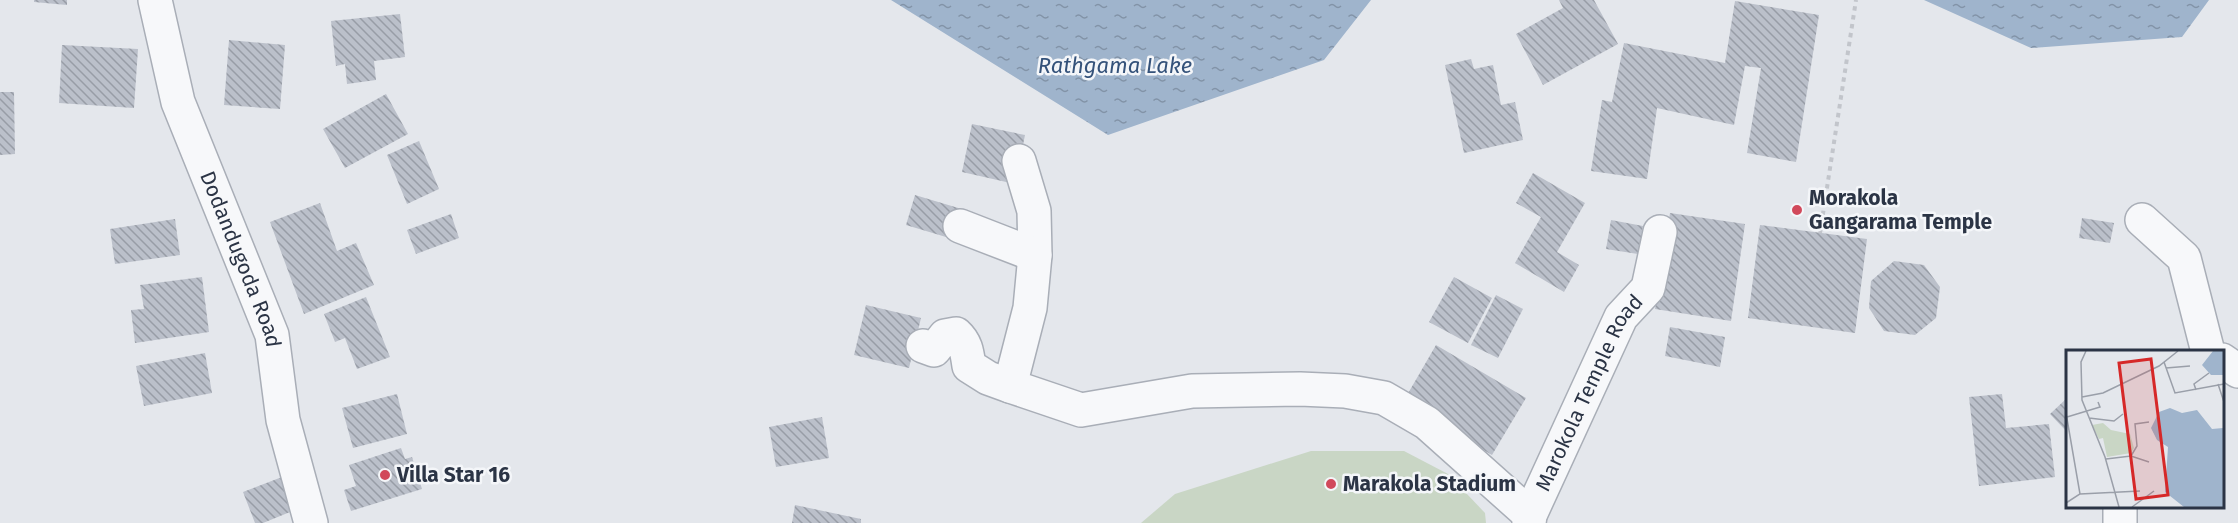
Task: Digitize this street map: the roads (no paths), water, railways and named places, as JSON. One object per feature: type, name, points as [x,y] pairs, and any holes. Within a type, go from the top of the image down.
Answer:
[{"type":"street","name":"Dodandugoda Road","points":[[155,0],[178,102],[272,335],[283,420],[311,523]]},
{"type":"street","points":[[1010,386],[1030,308],[1035,255],[1034,211],[1020,160]]},
{"type":"street","points":[[2142,220],[2184,258],[2207,350]]},
{"type":"street","points":[[960,226],[1035,255]]},
{"type":"street","name":"Marokola Temple Road","points":[[1529,519],[1621,317],[1648,288],[1660,232]]},
{"type":"street","points":[[923,346],[934,350],[945,336],[956,334],[963,341],[969,366],[988,378],[1081,410],[1192,391],[1299,389],[1345,391],[1384,398],[1427,423],[1529,519]]},
{"type":"street","points":[[2223,361],[2238,371]]},
{"type":"water","name":"Rathgama Lake","points":[[891,0],[1371,0],[1324,60],[1108,135]]},
{"type":"water","points":[[1924,0],[2209,0],[2182,37],[2031,48]]},
{"type":"place","name":"Morakola Gangarama Temple","points":[[1797,210]]},
{"type":"place","name":"Villa Star 16","points":[[385,475]]},
{"type":"place","name":"Marakola Stadium","points":[[1331,484]]}]
